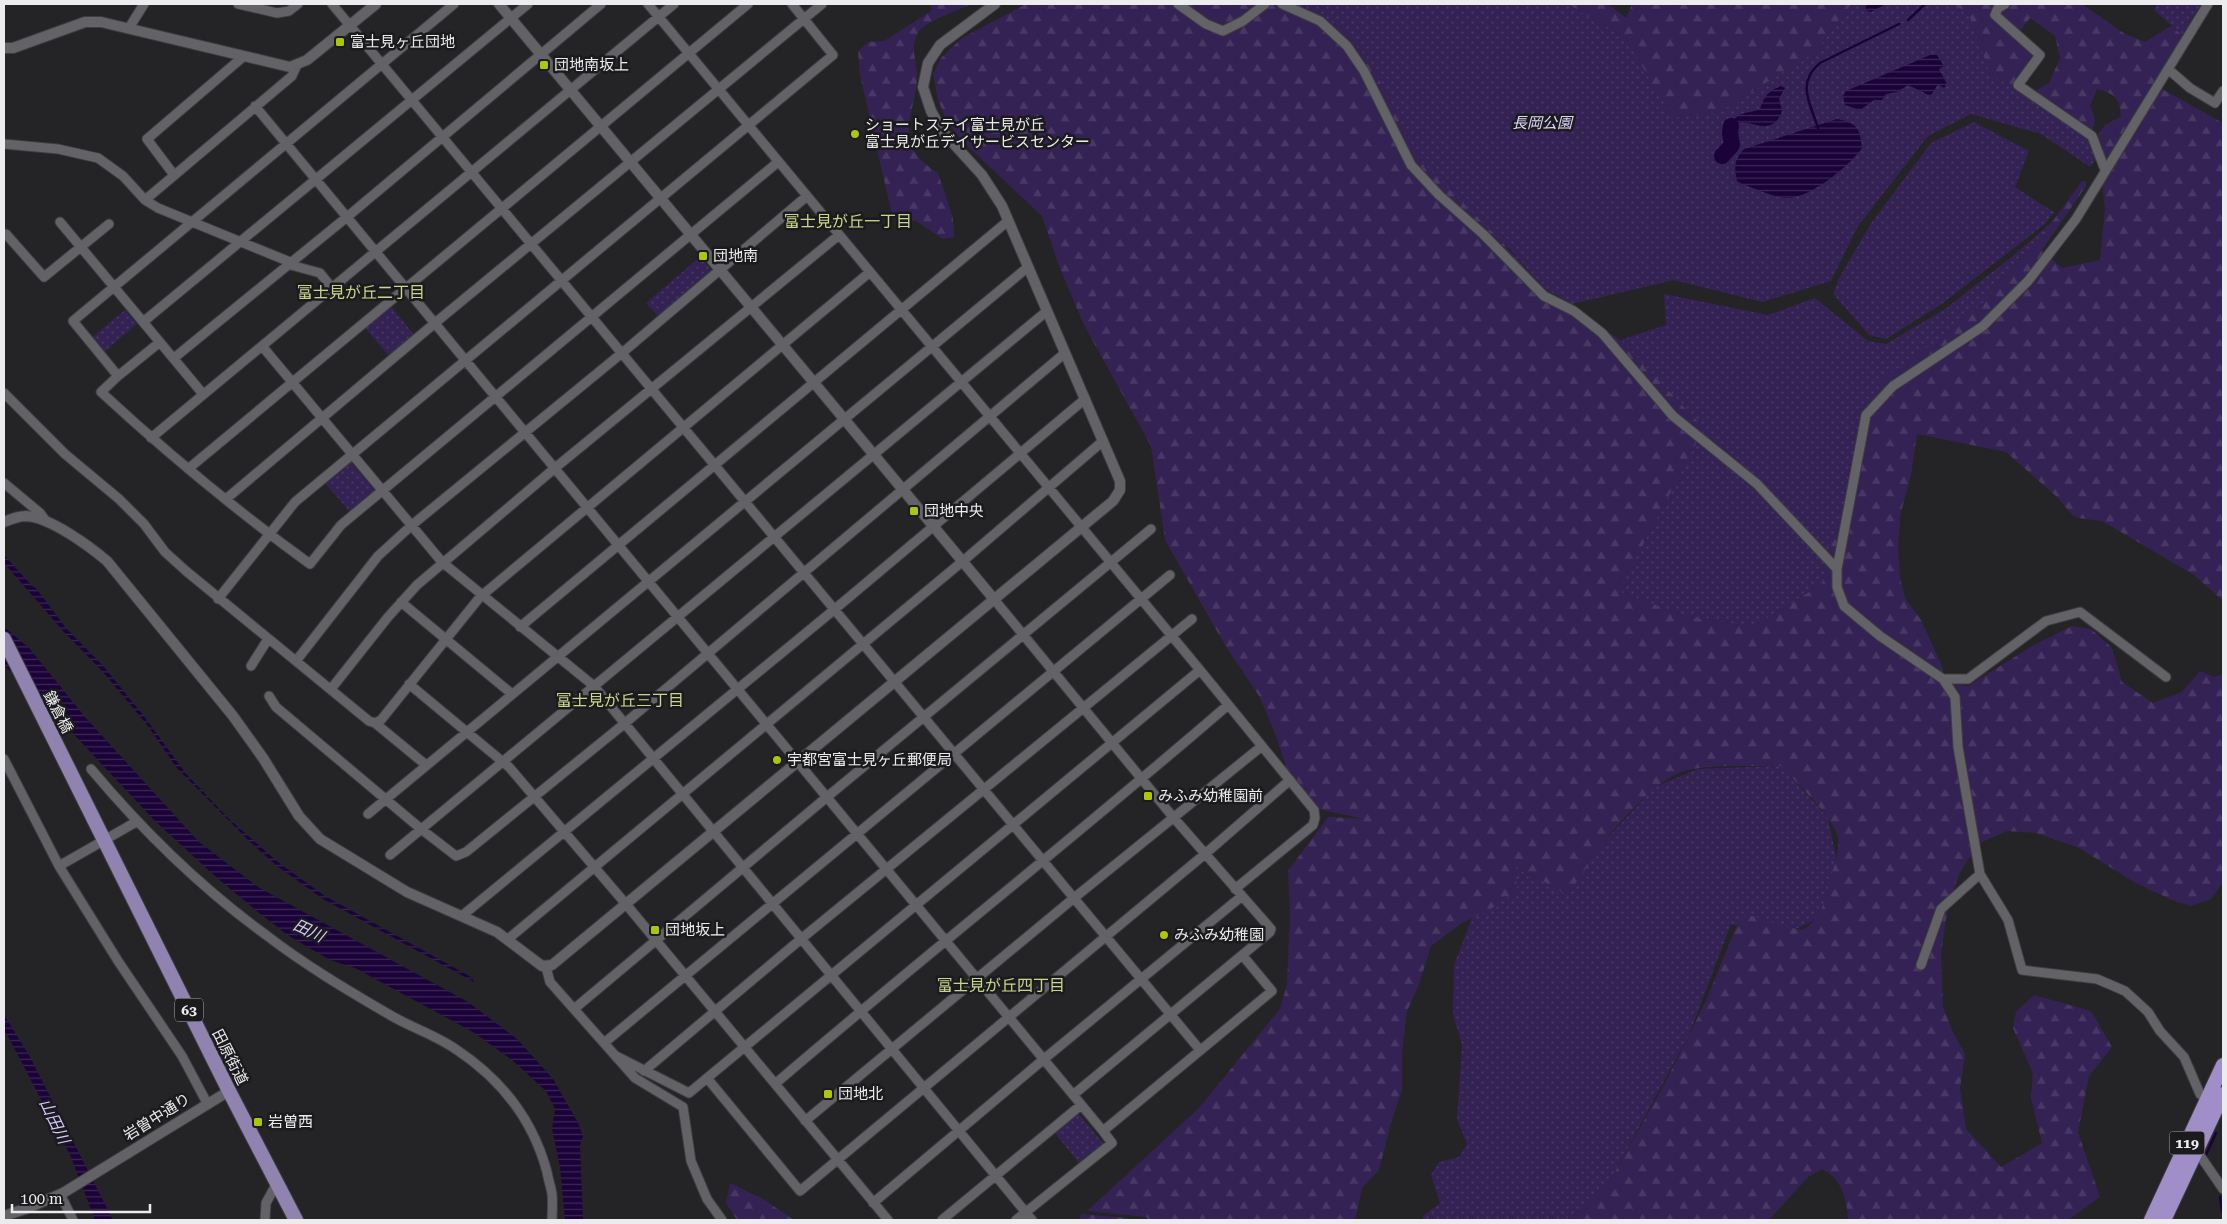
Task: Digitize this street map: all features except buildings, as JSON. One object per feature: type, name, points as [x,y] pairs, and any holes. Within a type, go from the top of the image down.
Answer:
[{"type":"highway","name":"119","points":[[2151,1220],[2216,1100],[2223,1065]]},
{"type":"highway","name":"119","points":[[2164,1220],[2190,1150]]},
{"type":"main road","name":"鎌倉橋","points":[[4,639],[84,799]]},
{"type":"main road","name":"田原街道","points":[[84,799],[229,1091],[296,1220]]},
{"type":"street","points":[[129,28],[144,4]]},
{"type":"street","points":[[238,4],[277,13],[289,11],[298,4]]},
{"type":"street","points":[[332,4],[1200,1050]]},
{"type":"street","points":[[4,48],[14,48],[85,22],[101,22],[290,67],[297,66],[307,60],[376,4]]},
{"type":"street","points":[[118,376],[73,321],[454,4]]},
{"type":"street","points":[[499,4],[963,561],[1173,817],[1271,929],[1270,932],[1242,956],[1073,1095]]},
{"type":"street","points":[[144,322],[528,4]]},
{"type":"street","points":[[174,358],[288,263],[347,217],[601,4]]},
{"type":"street","points":[[648,4],[1314,810],[1315,818],[1313,825],[1235,889]]},
{"type":"street","points":[[151,438],[674,4]]},
{"type":"street","points":[[188,468],[503,209],[688,52],[748,4]]},
{"type":"street","points":[[218,599],[295,502],[833,55],[792,4]]},
{"type":"street","points":[[226,499],[435,323],[822,4]]},
{"type":"street","points":[[4,522],[26,516],[46,521],[88,546],[119,574],[233,716],[263,758],[299,816],[320,840],[391,884],[497,932],[542,966],[552,965],[993,598],[1113,501],[1120,490],[1120,481],[1002,206],[982,175],[942,131],[931,111],[923,87],[928,63],[940,45],[995,4]]},
{"type":"street","points":[[1178,4],[1190,10],[1206,24],[1223,31],[1243,21],[1265,4]]},
{"type":"street","points":[[1282,4],[1320,21],[1347,46],[1364,71],[1411,165],[1439,195],[1483,234],[1544,296],[1574,311],[1602,333],[1673,416],[1757,484],[1837,569]]},
{"type":"street","points":[[2005,4],[1998,8],[1994,15],[2040,55],[2018,85],[2092,136],[2105,170]]},
{"type":"street","points":[[2208,4],[2076,218],[2028,281],[1983,326],[1892,386],[1866,415],[1837,569],[1837,587],[1844,606],[1880,636],[1943,679],[1955,697],[1958,746],[1980,874],[2008,920],[2022,970],[2097,980],[2125,991],[2148,1012],[2160,1031],[2184,1058],[2200,1094],[2216,1100]]},
{"type":"street","points":[[174,175],[147,138],[244,56]]},
{"type":"street","points":[[145,200],[292,76],[297,66]]},
{"type":"street","points":[[2168,70],[2190,88],[2215,104],[2223,92]]},
{"type":"street","points":[[255,106],[888,869],[1112,1143],[1016,1220]]},
{"type":"street","points":[[4,144],[58,148],[98,158],[123,176],[145,200],[288,263],[320,272],[332,288]]},
{"type":"street","points":[[160,342],[101,392],[151,438],[268,534],[310,564],[341,525],[497,398],[778,162]]},
{"type":"street","points":[[296,661],[378,556],[412,525],[622,353],[807,196]]},
{"type":"street","points":[[520,626],[1008,221]]},
{"type":"street","points":[[60,222],[203,394]]},
{"type":"street","points":[[4,234],[44,277],[108,224]]},
{"type":"street","points":[[331,690],[401,602],[442,562],[839,236]]},
{"type":"street","points":[[368,814],[1028,267]]},
{"type":"street","points":[[375,723],[381,720],[482,595],[870,272]]},
{"type":"street","points":[[390,855],[1047,311]]},
{"type":"street","points":[[262,346],[442,562],[594,686],[652,760],[960,1130],[1032,1220]]},
{"type":"street","points":[[269,696],[276,707],[421,829],[456,856],[466,852],[624,724],[1065,353]]},
{"type":"street","points":[[4,393],[65,454],[119,499],[144,524],[165,552],[218,599],[369,722],[375,723],[426,765]]},
{"type":"street","points":[[463,915],[835,609],[1085,399]]},
{"type":"street","points":[[508,940],[594,866],[963,561],[1103,441]]},
{"type":"street","points":[[4,483],[40,513],[46,521]]},
{"type":"street","points":[[574,1009],[827,796],[1111,564],[1151,529]]},
{"type":"street","points":[[604,1043],[1170,575]]},
{"type":"street","points":[[401,602],[512,694]]},
{"type":"street","points":[[1943,679],[1968,679],[2046,621],[2080,612],[2166,677]]},
{"type":"street","points":[[644,1071],[801,939],[1192,619]]},
{"type":"street","points":[[252,666],[268,639]]},
{"type":"street","points":[[616,1056],[689,1093],[1200,670]]},
{"type":"street","points":[[409,684],[503,761],[594,866],[888,1220]]},
{"type":"street","points":[[774,1084],[1142,779],[1228,705]]},
{"type":"street","points":[[805,1122],[1074,898],[1262,746]]},
{"type":"street","points":[[4,758],[59,866],[118,961],[182,1056],[207,1103]]},
{"type":"street","points":[[91,768],[136,822],[174,859],[265,935],[322,975],[391,1016],[423,1030],[457,1050],[497,1083],[522,1113],[540,1148],[552,1192],[552,1220]]},
{"type":"street","points":[[707,1078],[800,1190],[923,1087],[1010,1018],[1290,780]]},
{"type":"street","points":[[59,866],[136,822]]},
{"type":"street","points":[[1922,964],[1941,909],[1980,874]]},
{"type":"street","points":[[873,1203],[1242,896]]},
{"type":"street","points":[[1103,1131],[1272,991],[1242,956]]},
{"type":"street","points":[[546,967],[550,982],[635,1078],[683,1106],[691,1161],[707,1199],[722,1220]]},
{"type":"street","name":"岩曽中通り","points":[[61,1193],[102,1170],[229,1091]]},
{"type":"street","points":[[942,1220],[1081,1105]]},
{"type":"street","points":[[2190,1150],[2202,1157],[2223,1189]]},
{"type":"street","points":[[265,1220],[266,1203],[277,1183]]},
{"type":"street","points":[[4,1216],[28,1208],[61,1193],[73,1220]]},
{"type":"green space","points":[[931,4],[971,4],[928,24],[918,33],[914,43],[917,82],[909,126],[910,142],[925,164],[938,173],[953,218],[954,237],[943,239],[916,221],[893,219],[860,75],[858,51],[868,42],[884,41],[931,11]]},
{"type":"green space","points":[[1026,4],[1299,4],[1341,28],[1370,62],[1418,158],[1501,241],[1544,288],[1620,340],[1704,428],[1619,591],[1684,616],[1753,627],[1822,584],[1831,546],[1883,379],[1946,334],[1981,305],[2052,222],[2082,181],[2086,181],[2086,186],[2042,250],[2062,268],[2100,260],[2105,209],[2097,136],[2105,125],[2121,117],[2118,101],[2112,95],[2097,89],[2090,106],[2094,120],[2090,135],[2030,94],[2049,83],[2060,58],[2055,36],[2030,18],[2015,37],[2035,56],[2013,88],[1990,73],[1969,15],[1953,4],[2082,4],[2125,34],[2145,42],[2171,26],[2182,35],[2162,89],[2223,123],[2223,637],[2222,600],[2194,575],[2102,521],[2078,518],[2072,515],[2058,498],[2006,452],[1917,434],[1911,475],[1900,516],[1898,548],[1900,577],[1905,598],[1921,620],[1942,666],[1943,683],[1968,686],[2034,645],[2072,626],[2091,629],[2112,648],[2122,682],[2153,703],[2182,692],[2200,671],[2214,677],[2223,674],[2223,882],[2211,899],[2191,906],[2172,900],[2134,882],[2079,848],[2036,833],[2007,831],[1982,842],[1968,859],[1957,879],[1947,912],[1941,954],[1943,1007],[1952,1030],[1965,1054],[1960,1088],[1966,1129],[2001,1167],[2042,1143],[2031,1098],[2033,1073],[2013,1028],[2016,1012],[2034,995],[2091,1011],[2112,1047],[2089,1076],[2078,1132],[2100,1197],[2068,1220],[1848,1220],[1845,1197],[1839,1184],[1829,1173],[1822,1169],[1808,1177],[1769,1220],[1566,1220],[1611,1179],[1665,1083],[1705,1003],[1742,913],[1803,930],[1814,921],[1823,904],[1838,850],[1838,838],[1830,821],[1814,800],[1781,766],[1730,766],[1692,769],[1681,772],[1661,784],[1638,804],[1609,835],[1577,882],[1566,894],[1513,865],[1518,891],[1489,910],[1462,923],[1431,946],[1419,984],[1407,1011],[1402,1052],[1402,1090],[1392,1119],[1379,1170],[1362,1188],[1355,1220],[1149,1220],[1146,1217],[1087,1211],[1198,1109],[1280,1009],[1287,984],[1290,913],[1288,871],[1328,817],[1364,819],[1313,808],[1288,772],[1275,733],[1259,696],[1225,645],[1165,540],[1151,446],[1083,323],[1059,266],[1042,216],[961,140],[946,119],[938,100],[933,74],[941,58],[962,38]]},
{"type":"green space","name":"長岡公園","points":[[1299,4],[1568,4],[1625,37],[1677,117],[1719,112],[1816,51],[1851,4],[1953,4],[1969,15],[1990,73],[2088,135],[2097,157],[2090,167],[2041,134],[1971,114],[1928,136],[1858,226],[1831,281],[1762,302],[1674,280],[1572,304],[1544,288],[1509,248],[1444,189],[1418,158],[1370,62],[1341,28]]},
{"type":"green space","points":[[1568,4],[1608,4],[1626,18],[1632,4],[1851,4],[1812,54],[1719,112],[1673,118],[1625,37]]},
{"type":"green space","points":[[2157,4],[2201,4],[2182,35],[2154,10]]},
{"type":"green space","points":[[1974,122],[2029,151],[2015,187],[2054,212],[2045,224],[1943,303],[1886,339],[1869,335],[1833,294],[1839,278],[1872,222],[1931,143]]},
{"type":"green space","points":[[2052,222],[1981,305],[1946,334],[1831,546],[1822,584],[1753,627],[1684,616],[1618,591],[1704,428],[1620,340],[1666,325],[1664,294],[1768,315],[1815,298],[1868,341],[1886,344],[1945,309],[2014,255]]},
{"type":"green space","points":[[700,257],[711,270],[711,274],[659,317],[646,303]]},
{"type":"green space","points":[[391,306],[414,335],[389,356],[365,328]]},
{"type":"green space","points":[[125,310],[137,324],[104,352],[91,338]]},
{"type":"green space","points":[[350,461],[375,491],[350,512],[325,483]]},
{"type":"green space","points":[[1781,766],[1828,818],[1836,857],[1825,915],[1779,937],[1731,924],[1689,1035],[1611,1179],[1566,1220],[1423,1220],[1423,1216],[1440,1203],[1431,1175],[1439,1162],[1459,1157],[1467,1144],[1457,1119],[1462,1045],[1453,1014],[1454,965],[1472,918],[1513,865],[1566,894],[1602,844],[1655,787],[1698,769]]},
{"type":"green space","points":[[1078,1113],[1103,1143],[1079,1163],[1054,1132]]},
{"type":"green space","points":[[730,1183],[763,1199],[794,1220],[737,1220],[726,1203]]},
{"type":"green space","points":[[1081,1214],[1127,1218],[1130,1220],[1080,1220]]},
{"type":"water","points":[[1867,4],[1886,4],[1871,12],[1865,10]]},
{"type":"water","points":[[1930,55],[1937,55],[1944,66],[1939,69],[1947,84],[1944,88],[1938,84],[1932,94],[1929,95],[1908,85],[1897,92],[1886,94],[1882,100],[1874,100],[1860,110],[1845,105],[1843,96],[1846,91]]},
{"type":"water","points":[[1781,86],[1785,88],[1779,99],[1782,111],[1772,125],[1737,123],[1731,126],[1737,117],[1743,113],[1760,109],[1767,94]]},
{"type":"water","points":[[1837,119],[1849,122],[1856,128],[1860,136],[1862,148],[1839,172],[1817,187],[1796,197],[1786,198],[1769,194],[1737,181],[1736,164],[1738,157],[1744,149]]},
{"type":"water","points":[[4,555],[36,588],[66,628],[105,668],[143,715],[187,775],[228,818],[279,863],[325,896],[471,977],[474,982],[323,899],[277,866],[249,841],[176,767],[148,726],[102,671],[64,632],[4,563]]},
{"type":"water","name":"田川","points":[[4,627],[29,648],[85,717],[199,842],[258,887],[468,1002],[517,1039],[553,1079],[578,1123],[583,1136],[580,1145],[583,1220],[565,1220],[560,1167],[552,1129],[555,1109],[546,1091],[512,1060],[473,1032],[355,968],[330,960],[289,936],[216,877],[155,821],[66,726],[4,665]]},
{"type":"water","name":"山田川","points":[[4,1015],[30,1057],[113,1220],[95,1220],[71,1157],[4,1031]]},
{"type":"waterway","points":[[1908,20],[1925,4]]},
{"type":"waterway","points":[[1818,128],[1807,94],[1808,78],[1813,71],[1820,63],[1899,24]]},
{"type":"waterway","points":[[1722,156],[1732,145],[1731,126]]},
{"type":"waterway","points":[[2205,1157],[2216,1133]]},
{"type":"waterway","points":[[2220,1197],[2222,1211]]},
{"type":"place","name":"富士見ヶ丘団地","points":[[340,42]]},
{"type":"place","name":"団地南坂上","points":[[544,65]]},
{"type":"place","name":"ショートステイ富士見が丘 富士見が丘デイサービスセンター","points":[[855,134]]},
{"type":"place","name":"団地南","points":[[703,256]]},
{"type":"place","name":"団地中央","points":[[914,511]]},
{"type":"place","name":"宇都宮富士見ヶ丘郵便局","points":[[777,760]]},
{"type":"place","name":"みふみ幼稚園前","points":[[1148,796]]},
{"type":"place","name":"団地坂上","points":[[655,930]]},
{"type":"place","name":"みふみ幼稚園","points":[[1164,935]]},
{"type":"place","name":"団地北","points":[[828,1094]]},
{"type":"place","name":"岩曽西","points":[[258,1122]]},
{"type":"district","name":"富士見が丘一丁目","points":[[848,221]]},
{"type":"district","name":"富士見が丘二丁目","points":[[361,292]]},
{"type":"district","name":"富士見が丘三丁目","points":[[620,700]]},
{"type":"district","name":"富士見が丘四丁目","points":[[1001,985]]}]
